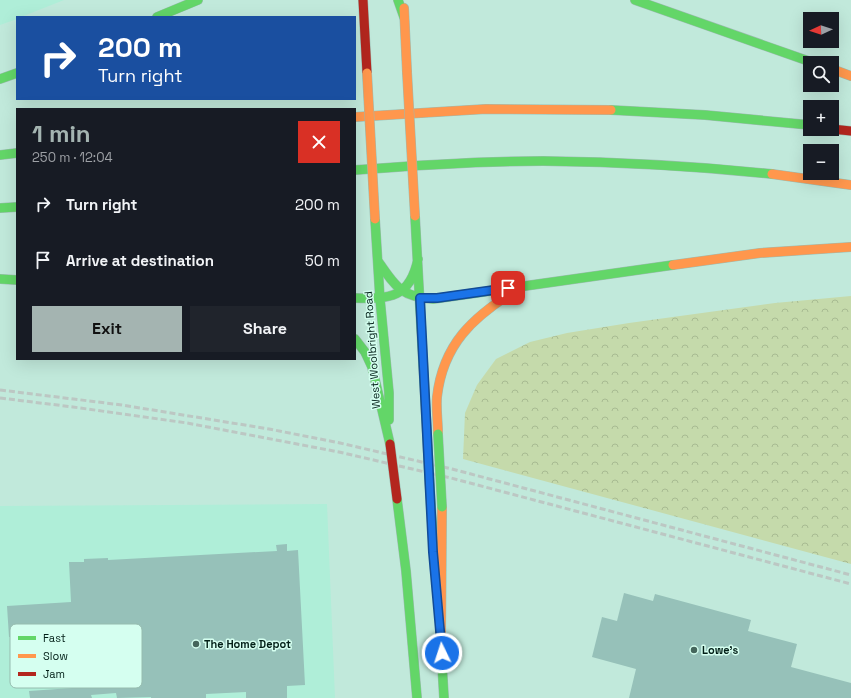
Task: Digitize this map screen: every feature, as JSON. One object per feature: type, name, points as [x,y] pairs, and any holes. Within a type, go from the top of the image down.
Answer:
[{"type":"main road","points":[[159,16],[198,0]]},
{"type":"main road","name":"West Woolbright Road","points":[[363,0],[380,299],[389,393],[387,421]]},
{"type":"main road","points":[[398,0],[404,17]]},
{"type":"main road","points":[[403,0],[416,216],[433,552],[441,638],[444,698]]},
{"type":"main road","points":[[635,0],[803,59]]},
{"type":"main road","points":[[839,72],[851,76]]},
{"type":"main road","points":[[0,79],[16,73]]},
{"type":"main road","points":[[356,117],[465,110],[570,108],[697,114],[803,125]]},
{"type":"main road","points":[[839,129],[851,132]]},
{"type":"main road","points":[[0,155],[16,153]]},
{"type":"main road","points":[[356,170],[424,164],[507,161],[605,162],[723,169],[851,185]]},
{"type":"main road","points":[[0,208],[16,207]]},
{"type":"main road","points":[[378,261],[395,287],[401,292],[420,298],[437,298],[753,254],[813,248],[851,247]]},
{"type":"main road","points":[[356,298],[380,299],[401,292],[406,288],[414,276],[418,259]]},
{"type":"main road","points":[[0,279],[16,280]]},
{"type":"main road","points":[[441,638],[442,507],[438,434],[438,389],[444,366],[454,343],[467,326],[496,302],[522,286]]},
{"type":"main road","points":[[356,340],[365,352],[372,367],[387,421],[406,578],[417,698]]},
{"type":"shaded area","points":[[0,0],[64,0],[24,16],[16,16],[16,19],[0,25]]},
{"type":"shaded area","points":[[327,504],[335,698],[0,698],[0,506]]},
{"type":"green space","points":[[851,296],[851,564],[463,459],[465,413],[477,385],[496,359],[530,342],[567,333],[629,323],[775,303]]},
{"type":"building","name":"The Home Depot","points":[[287,544],[287,551],[298,550],[305,685],[287,686],[287,698],[246,698],[246,692],[206,694],[206,698],[117,698],[116,693],[91,695],[92,698],[30,698],[29,691],[72,688],[142,688],[142,624],[10,624],[9,637],[7,606],[71,602],[69,562],[84,562],[84,559],[108,558],[108,560],[277,551],[276,545]]},
{"type":"building","name":"Lowe's","points":[[624,593],[653,601],[655,594],[751,620],[748,631],[797,644],[791,667],[851,683],[851,698],[629,698],[636,669],[592,657],[602,617],[617,621]]},
{"type":"railway","points":[[0,390],[122,405],[269,429],[340,443],[452,469],[851,575]]},
{"type":"railway","points":[[0,398],[187,423],[339,452],[451,478],[851,584]]},
{"type":"traffic: fast","points":[[159,16],[198,0]]},
{"type":"traffic: fast","points":[[398,0],[404,17]]},
{"type":"traffic: fast","points":[[635,0],[803,59]]},
{"type":"traffic: fast","points":[[0,79],[16,73]]},
{"type":"traffic: fast","points":[[611,110],[705,115],[803,124]]},
{"type":"traffic: fast","points":[[0,155],[16,153]]},
{"type":"traffic: fast","points":[[356,170],[402,166],[543,161],[658,165],[772,174]]},
{"type":"traffic: fast","points":[[0,208],[16,207]]},
{"type":"traffic: fast","points":[[415,216],[427,434]]},
{"type":"traffic: fast","points":[[375,219],[380,299],[389,393],[389,420]]},
{"type":"traffic: fast","points":[[356,298],[378,298],[397,294],[410,282],[418,259]]},
{"type":"traffic: fast","points":[[378,261],[389,277],[400,289],[413,296],[433,299],[673,265]]},
{"type":"traffic: fast","points":[[0,279],[16,280]]},
{"type":"traffic: fast","points":[[356,340],[365,352],[372,367],[390,444]]},
{"type":"traffic: fast","points":[[427,434],[429,474]]},
{"type":"traffic: fast","points":[[438,434],[442,507]]},
{"type":"traffic: fast","points":[[429,474],[435,571]]},
{"type":"traffic: fast","points":[[397,499],[406,571],[417,698]]},
{"type":"traffic: fast","points":[[440,630],[444,698]]},
{"type":"traffic: slow","points":[[404,8],[407,72]]},
{"type":"traffic: slow","points":[[407,72],[415,216]]},
{"type":"traffic: slow","points":[[839,72],[851,76]]},
{"type":"traffic: slow","points":[[367,73],[375,219]]},
{"type":"traffic: slow","points":[[356,117],[486,109],[611,110]]},
{"type":"traffic: slow","points":[[772,174],[851,185]]},
{"type":"traffic: slow","points":[[673,265],[760,253],[851,247]]},
{"type":"traffic: slow","points":[[438,434],[437,397],[440,378],[453,347],[463,334],[486,311],[516,290]]},
{"type":"traffic: slow","points":[[441,638],[442,507]]},
{"type":"traffic: jam","points":[[363,0],[367,73]]},
{"type":"traffic: jam","points":[[839,130],[851,131]]},
{"type":"traffic: jam","points":[[390,444],[397,499]]},
{"type":"place","name":"The Home Depot","points":[[196,644]]},
{"type":"place","name":"Lowe's","points":[[694,650]]},
{"type":"route","points":[[442,653],[433,552],[420,298],[437,298],[508,288]]}]
